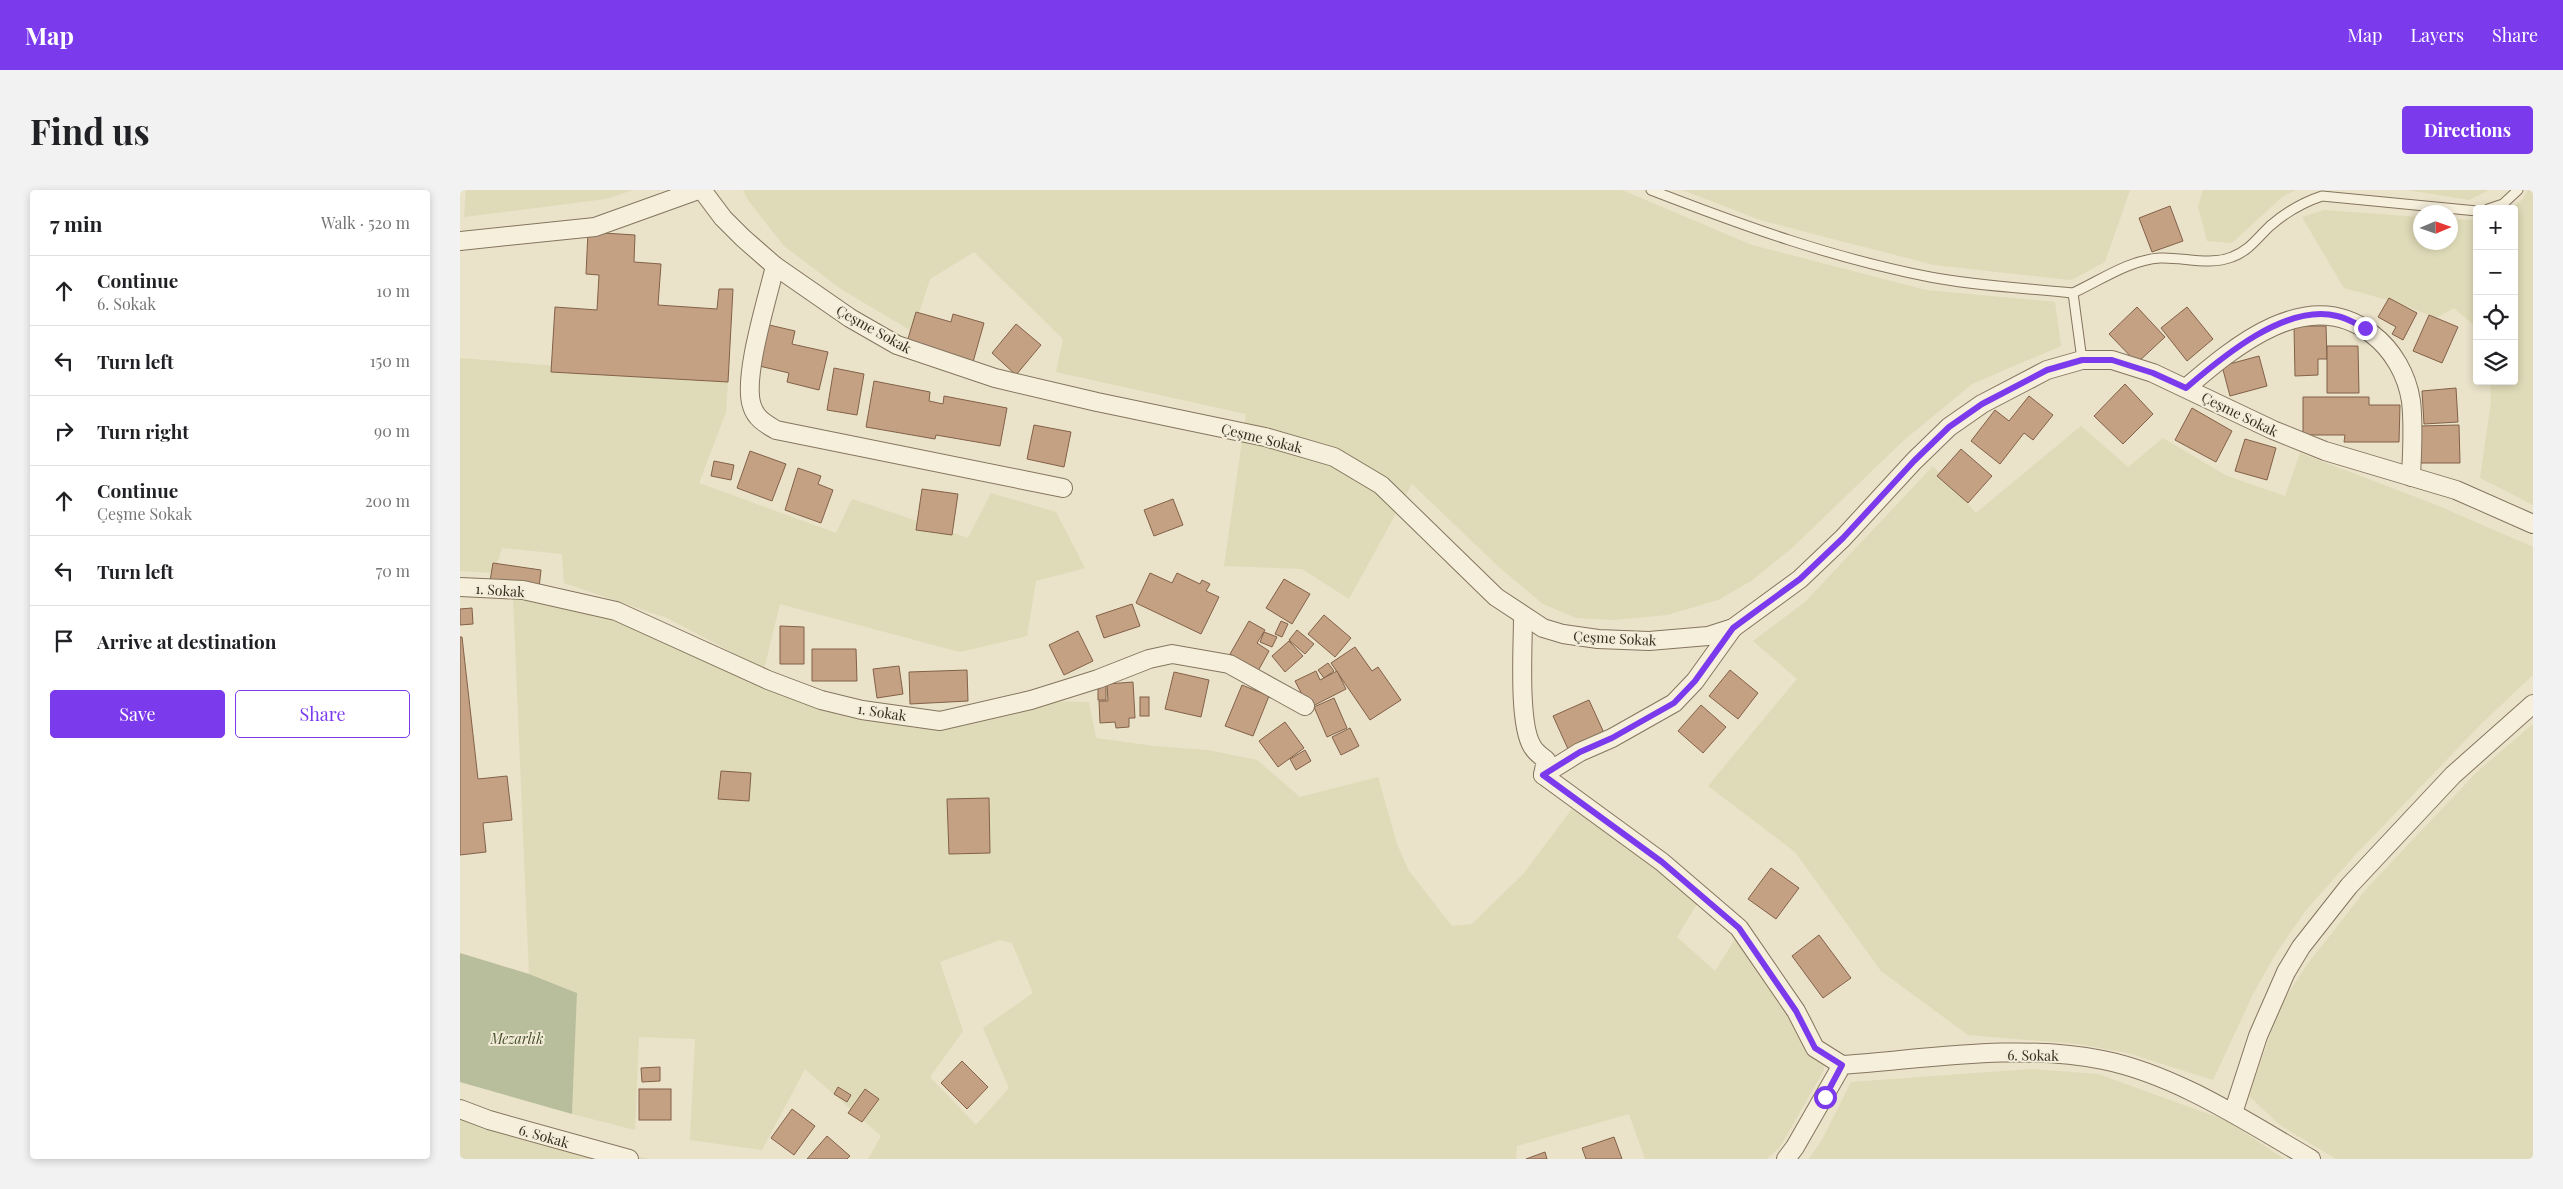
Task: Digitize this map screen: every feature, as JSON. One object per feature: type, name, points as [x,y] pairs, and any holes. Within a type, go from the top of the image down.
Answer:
[{"type":"street","points":[[460,241],[595,227],[700,190]]},
{"type":"street","name":"Çeşme Sokak","points":[[700,190],[730,225],[775,266],[850,318],[897,345],[995,378],[1097,402],[1265,437],[1334,457],[1381,485],[1449,549],[1476,579],[1523,617],[1543,628],[1563,634],[1598,639],[1682,640],[1708,636],[1733,628],[1800,579],[1843,538],[1914,461],[1949,427],[1982,404],[2047,370],[2082,360],[2112,360],[2153,373],[2274,430],[2316,447],[2456,490],[2533,524]]},
{"type":"street","points":[[775,266],[754,360],[750,388],[752,406],[761,421],[776,430],[1063,488]]},
{"type":"street","points":[[2186,388],[2223,356],[2262,332],[2311,315],[2337,315],[2350,320],[2382,341],[2396,360],[2406,380],[2411,401],[2411,477]]},
{"type":"street","name":"1. Sokak","points":[[460,588],[523,590],[616,611],[768,680],[821,700],[871,711],[940,721],[1031,700],[1098,679],[1149,659],[1172,654],[1229,664],[1304,706]]},
{"type":"street","points":[[1523,617],[1524,709],[1528,736],[1532,747],[1546,760],[1543,775]]},
{"type":"street","points":[[1543,775],[1580,752],[1612,738],[1674,703],[1695,681],[1733,628]]},
{"type":"street","points":[[2233,1113],[2258,1036],[2286,972],[2301,947],[2349,886],[2453,775],[2533,704]]},
{"type":"street","points":[[1543,775],[1662,862],[1739,928],[1796,1011],[1815,1048],[1842,1065],[1795,1148],[1786,1159]]},
{"type":"street","name":"6. Sokak","points":[[1842,1065],[1961,1055],[2068,1056],[2103,1060],[2130,1068],[2233,1113],[2311,1159]]},
{"type":"street","name":"6. Sokak","points":[[460,1109],[489,1120],[629,1159]]},
{"type":"lane","points":[[1651,190],[1755,231],[1840,257],[1931,278],[2073,293],[2135,261],[2161,258],[2211,261],[2231,258],[2246,251],[2286,213],[2303,202],[2322,196],[2473,212]]},
{"type":"lane","points":[[2500,205],[2518,190]]},
{"type":"lane","points":[[2073,293],[2082,360]]},
{"type":"shaded area","points":[[466,190],[633,190],[606,199],[464,217]]},
{"type":"shaded area","points":[[743,190],[1622,190],[1752,245],[1926,290],[2055,302],[2061,346],[1972,384],[1904,440],[1792,548],[1751,581],[1718,600],[1667,615],[1613,620],[1576,618],[1543,604],[1500,568],[1412,484],[1349,599],[1302,569],[1224,566],[1246,414],[1056,372],[1063,339],[974,252],[930,279],[913,332],[841,289],[784,246],[748,200]]},
{"type":"shaded area","points":[[1683,190],[2130,190],[2105,262],[2071,280],[1934,265],[1760,220]]},
{"type":"shaded area","points":[[2203,190],[2296,190],[2282,197],[2232,243],[2207,241],[2198,207]]},
{"type":"shaded area","points":[[2408,190],[2489,190],[2469,200]]},
{"type":"shaded area","points":[[2528,190],[2533,190],[2533,505],[2480,478],[2491,402],[2490,385],[2518,385],[2518,205],[2515,205],[2522,200]]},
{"type":"shaded area","points":[[2324,210],[2413,216],[2413,250],[2458,250],[2458,219],[2473,220],[2473,325],[2454,308],[2436,318],[2399,303],[2344,288],[2302,217]]},
{"type":"shaded area","points":[[460,358],[728,380],[726,412],[699,483],[836,533],[852,499],[968,538],[991,493],[1056,512],[1085,568],[1036,581],[1027,636],[960,652],[780,604],[764,669],[667,618],[564,583],[562,554],[502,548],[494,573],[460,571]]},
{"type":"shaded area","points":[[2081,426],[2128,467],[2163,438],[2227,476],[2285,496],[2300,453],[2434,504],[2533,547],[2533,675],[2481,724],[2356,854],[2306,910],[2275,955],[2253,994],[2213,1080],[2128,1053],[2078,1044],[1968,1035],[1881,971],[1795,852],[1708,786],[1797,679],[1753,641],[1805,602],[1933,466],[1976,513]]},
{"type":"shaded area","points":[[513,597],[608,616],[893,719],[962,721],[991,719],[1048,701],[1089,702],[1096,738],[1154,746],[1207,750],[1257,760],[1300,797],[1378,777],[1397,844],[1409,871],[1452,926],[1472,924],[1524,873],[1581,797],[1701,897],[1677,937],[1715,971],[1742,928],[1780,972],[1813,1020],[1822,1049],[1824,1070],[1780,1147],[1767,1159],[1645,1159],[1629,1114],[1517,1146],[1516,1159],[868,1159],[881,1136],[805,1069],[762,1150],[690,1140],[695,1039],[639,1037],[635,1130],[572,1114],[577,993],[529,974]],"holes":[[[1000,940],[1012,943],[1033,993],[983,1028],[1009,1088],[976,1125],[930,1077],[963,1031],[940,962]]]},
{"type":"shaded area","points":[[2533,724],[2533,1159],[2336,1159],[2280,1125],[2249,1096],[2280,1006],[2306,966],[2368,887],[2477,772]]},
{"type":"shaded area","points":[[2031,1069],[2098,1074],[2228,1121],[2284,1159],[1809,1159],[1822,1140],[1851,1082]]},
{"type":"shaded area","points":[[460,1107],[583,1147],[651,1159],[460,1159]]},
{"type":"green space","name":"Mezarlık","points":[[460,953],[529,974],[577,993],[572,1114],[460,1082]]},
{"type":"building","points":[[2170,206],[2183,241],[2152,252],[2139,218]]},
{"type":"building","points":[[588,232],[635,235],[634,262],[661,264],[658,305],[717,309],[719,289],[733,289],[728,382],[551,372],[555,307],[597,310],[599,275],[586,274]]},
{"type":"building","points":[[2389,298],[2417,313],[2403,340],[2392,334],[2396,327],[2378,317]]},
{"type":"building","points":[[2137,307],[2165,337],[2137,363],[2109,334]]},
{"type":"building","points":[[2187,307],[2213,339],[2187,361],[2161,328]]},
{"type":"building","points":[[916,312],[951,322],[953,314],[984,323],[973,362],[907,342]]},
{"type":"building","points":[[2429,315],[2458,327],[2442,363],[2413,351]]},
{"type":"building","points":[[765,324],[795,331],[792,344],[828,352],[819,390],[787,382],[789,373],[755,365]]},
{"type":"building","points":[[1016,324],[1041,345],[1016,375],[992,353]]},
{"type":"building","points":[[2294,326],[2326,326],[2327,359],[2318,359],[2318,375],[2295,376]]},
{"type":"building","points":[[2327,346],[2358,346],[2359,393],[2327,393]]},
{"type":"building","points":[[2259,356],[2267,386],[2230,396],[2222,366]]},
{"type":"building","points":[[834,368],[864,374],[857,415],[827,410]]},
{"type":"building","points":[[874,381],[930,392],[929,401],[943,404],[944,396],[1007,408],[1000,446],[936,435],[935,439],[866,427]]},
{"type":"building","points":[[2125,384],[2153,414],[2123,444],[2094,416]]},
{"type":"building","points":[[2456,388],[2458,422],[2424,424],[2422,391]]},
{"type":"building","points":[[2029,396],[2053,415],[2033,440],[2024,433],[2000,464],[1971,441],[1995,410],[2009,421]]},
{"type":"building","points":[[2303,397],[2369,397],[2369,405],[2400,405],[2399,442],[2344,442],[2345,435],[2303,435]]},
{"type":"building","points":[[2192,408],[2232,431],[2216,462],[2175,440]]},
{"type":"building","points":[[1034,425],[1071,432],[1064,467],[1027,459]]},
{"type":"building","points":[[2459,425],[2460,463],[2420,463],[2419,426]]},
{"type":"building","points":[[2245,439],[2276,448],[2267,480],[2235,471]]},
{"type":"building","points":[[1961,449],[1992,476],[1968,503],[1937,476]]},
{"type":"building","points":[[750,451],[786,464],[772,501],[737,488]]},
{"type":"building","points":[[714,461],[734,465],[731,480],[711,476]]},
{"type":"building","points":[[798,468],[821,476],[818,484],[833,490],[821,523],[785,510]]},
{"type":"building","points":[[922,489],[958,494],[952,535],[916,530]]},
{"type":"building","points":[[1173,499],[1183,525],[1154,536],[1144,510]]},
{"type":"building","points":[[493,563],[541,570],[539,588],[490,581]]},
{"type":"building","points":[[1150,573],[1172,583],[1177,573],[1200,584],[1202,580],[1210,584],[1206,591],[1219,597],[1201,634],[1136,603]]},
{"type":"building","points":[[1284,579],[1310,594],[1292,624],[1266,608]]},
{"type":"building","points":[[1132,604],[1140,626],[1104,638],[1096,616]]},
{"type":"building","points":[[472,608],[473,624],[460,625],[460,609]]},
{"type":"building","points":[[1324,615],[1351,638],[1335,657],[1308,634]]},
{"type":"building","points":[[1249,621],[1265,630],[1257,643],[1269,651],[1258,671],[1230,654]]},
{"type":"building","points":[[1281,621],[1288,624],[1282,637],[1275,634]]},
{"type":"building","points":[[780,626],[804,627],[804,664],[780,664]]},
{"type":"building","points":[[1297,630],[1314,644],[1305,654],[1289,640]]},
{"type":"building","points":[[1078,631],[1093,661],[1064,675],[1049,645]]},
{"type":"building","points":[[1264,632],[1277,637],[1272,647],[1260,642]]},
{"type":"building","points":[[460,637],[462,637],[478,779],[507,776],[512,820],[483,823],[486,852],[460,855]]},
{"type":"building","points":[[1289,641],[1303,656],[1285,672],[1272,656]]},
{"type":"building","points":[[1355,647],[1372,671],[1378,667],[1401,700],[1370,720],[1331,663]]},
{"type":"building","points":[[812,649],[856,649],[857,681],[812,681]]},
{"type":"building","points":[[1328,663],[1334,671],[1324,678],[1318,670]]},
{"type":"building","points":[[899,666],[903,694],[877,698],[873,669]]},
{"type":"building","points":[[967,670],[968,701],[910,704],[909,672]]},
{"type":"building","points":[[1730,670],[1758,693],[1738,719],[1709,696]]},
{"type":"building","points":[[1316,671],[1320,680],[1337,671],[1346,689],[1309,708],[1295,681]]},
{"type":"building","points":[[1174,672],[1209,680],[1201,717],[1165,709]]},
{"type":"building","points":[[1133,682],[1135,718],[1129,718],[1129,727],[1116,728],[1115,722],[1100,723],[1099,701],[1108,701],[1107,684]]},
{"type":"building","points":[[1098,685],[1106,685],[1106,700],[1098,700]]},
{"type":"building","points":[[1242,685],[1269,696],[1253,736],[1225,726]]},
{"type":"building","points":[[1140,697],[1149,697],[1149,716],[1140,716]]},
{"type":"building","points":[[1334,698],[1347,728],[1327,737],[1314,707]]},
{"type":"building","points":[[1589,700],[1604,733],[1568,749],[1553,716]]},
{"type":"building","points":[[1701,705],[1726,727],[1703,753],[1678,731]]},
{"type":"building","points":[[1285,722],[1304,748],[1278,767],[1259,741]]},
{"type":"building","points":[[1350,728],[1359,746],[1341,755],[1332,737]]},
{"type":"building","points":[[1305,750],[1311,761],[1296,770],[1290,759]]},
{"type":"building","points":[[721,771],[751,773],[749,801],[718,799]]},
{"type":"building","points":[[989,798],[990,853],[949,854],[947,799]]},
{"type":"building","points":[[1771,868],[1799,888],[1776,919],[1748,899]]},
{"type":"building","points":[[1819,935],[1851,978],[1823,998],[1792,956]]},
{"type":"building","points":[[962,1061],[988,1087],[967,1109],[941,1083]]},
{"type":"building","points":[[660,1067],[660,1081],[642,1082],[641,1068]]},
{"type":"building","points":[[838,1087],[851,1095],[847,1102],[834,1094]]},
{"type":"building","points":[[639,1089],[671,1089],[671,1120],[639,1120]]},
{"type":"building","points":[[865,1089],[879,1099],[862,1122],[848,1113]]},
{"type":"building","points":[[792,1109],[815,1126],[794,1155],[771,1138]]},
{"type":"building","points":[[827,1136],[850,1156],[847,1159],[807,1159]]},
{"type":"building","points":[[1614,1137],[1622,1159],[1586,1159],[1582,1148]]},
{"type":"building","points":[[1545,1152],[1547,1159],[1526,1159]]},
{"type":"route","points":[[1825,1097],[1842,1065],[1815,1048],[1796,1011],[1739,928],[1662,862],[1543,775],[1580,752],[1612,738],[1674,703],[1695,681],[1733,628],[1768,605],[1800,579],[1843,538],[1914,461],[1949,427],[1982,404],[2047,370],[2082,360],[2112,360],[2153,373],[2186,388],[2223,356],[2242,343],[2284,323],[2321,314],[2337,315],[2365,328]]}]
